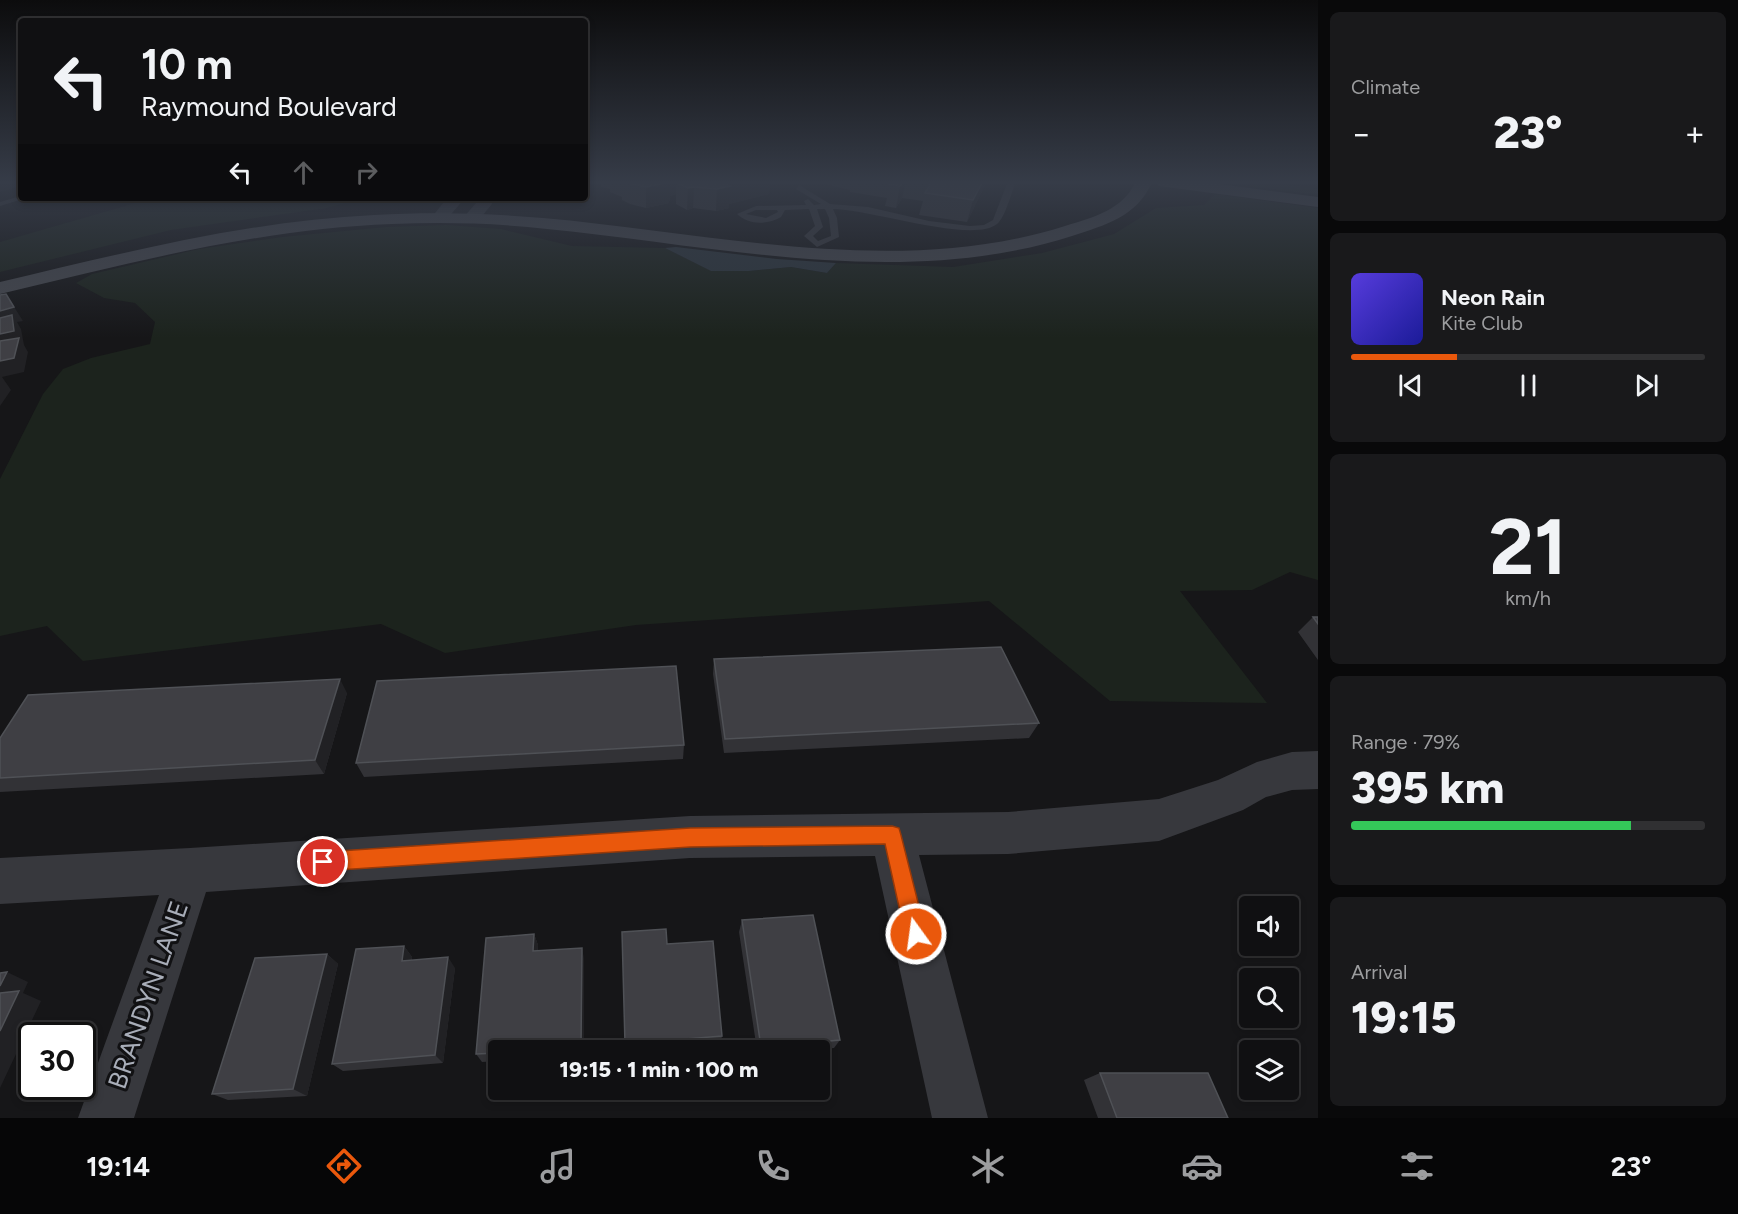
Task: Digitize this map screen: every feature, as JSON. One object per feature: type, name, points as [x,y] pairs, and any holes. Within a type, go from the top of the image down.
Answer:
[{"type":"street","points":[[0,280],[128,249],[209,233]]},
{"type":"street","points":[[0,288],[168,248],[247,233]]},
{"type":"street","points":[[653,233],[816,248],[893,258],[948,256],[1025,246],[1064,233]]},
{"type":"street","points":[[0,881],[190,871],[690,837],[1008,833],[1159,820],[1228,796],[1257,781],[1292,771],[1318,770]]},
{"type":"street","points":[[892,835],[960,1118]]},
{"type":"street","name":"BRANDYN LANE","points":[[106,1118],[190,871]]},
{"type":"lane","points":[[811,233],[808,236],[816,248],[835,237],[835,233]]},
{"type":"shaded area","points":[[31,233],[158,233],[0,272],[0,242]]},
{"type":"shaded area","points":[[322,233],[518,233],[572,246],[665,248],[712,271],[749,271],[791,267],[827,273],[836,263],[953,267],[1042,253],[1114,234],[1318,233],[1318,580],[1290,572],[1252,590],[1180,591],[1267,703],[1110,701],[989,601],[636,625],[445,653],[381,624],[83,661],[47,626],[0,636],[0,479],[43,394],[63,369],[91,358],[150,344],[155,322],[135,303],[104,298],[76,283],[92,274],[199,249]]},
{"type":"shaded area","points":[[676,247],[777,259],[836,263],[827,273],[791,267],[749,271],[711,271],[665,248]]},
{"type":"building","points":[[6,294],[14,307],[0,311],[0,295]]},
{"type":"building","points":[[12,315],[14,331],[0,334],[0,318]]},
{"type":"building","points":[[19,338],[14,358],[0,361],[0,341]]},
{"type":"building","points":[[1001,647],[1039,723],[725,739],[714,659]]},
{"type":"building","points":[[676,666],[684,745],[356,763],[377,681]]},
{"type":"building","points":[[340,679],[315,760],[0,778],[0,738],[28,695]]},
{"type":"building","points":[[813,915],[840,1040],[760,1040],[742,920]]},
{"type":"building","points":[[666,929],[667,944],[713,941],[722,1036],[674,1040],[625,1040],[622,932]]},
{"type":"building","points":[[534,934],[533,951],[582,948],[581,1040],[488,1040],[488,1053],[476,1054],[486,938]]},
{"type":"building","points":[[404,946],[402,961],[448,957],[435,1055],[332,1064],[356,949]]},
{"type":"building","points":[[327,954],[293,1089],[212,1094],[255,958]]},
{"type":"building","points":[[7,972],[0,986],[0,973]]},
{"type":"building","points":[[19,991],[0,1031],[0,993]]},
{"type":"building","points":[[1100,1073],[1208,1073],[1228,1118],[1117,1118]]},
{"type":"route","points":[[323,862],[690,837],[892,835],[916,934]]}]
